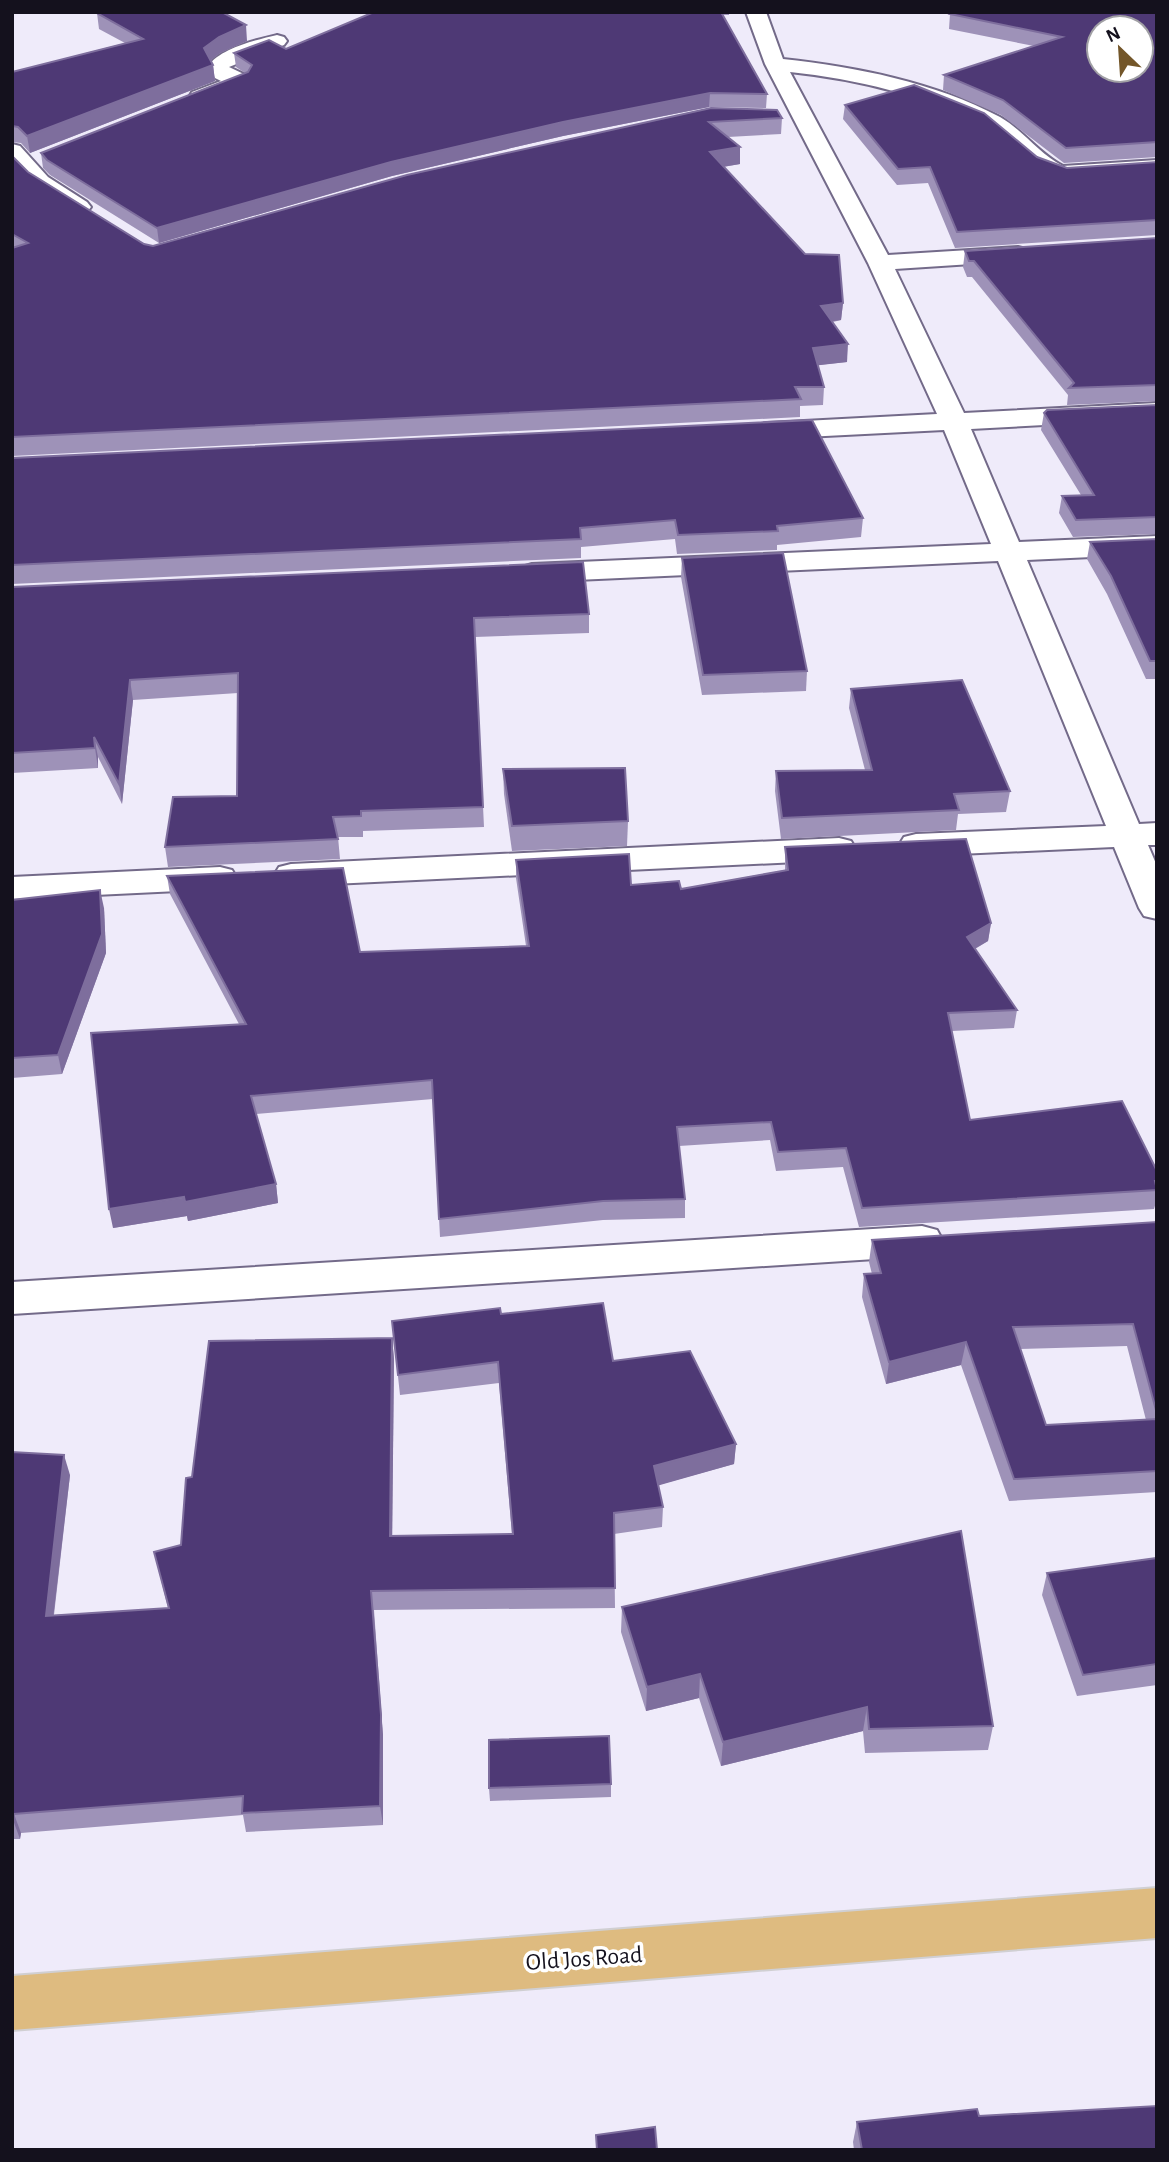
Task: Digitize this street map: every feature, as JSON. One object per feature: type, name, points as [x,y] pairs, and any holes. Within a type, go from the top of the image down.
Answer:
[{"type":"main road","name":"Old Jos Road","points":[[12,2003],[1157,1913]]},
{"type":"street","points":[[755,12],[775,64],[791,118],[880,264],[955,423],[1008,553],[1140,835],[1157,908]]},
{"type":"street","points":[[185,103],[241,80],[218,70],[218,66],[227,59],[277,41]]},
{"type":"street","points":[[775,64],[822,69],[867,78],[974,114],[1005,130],[1049,168],[1060,173],[1157,167]]},
{"type":"street","points":[[19,158],[51,155]]},
{"type":"street","points":[[19,158],[40,183],[98,218]]},
{"type":"street","points":[[880,264],[1046,251]]},
{"type":"street","points":[[747,432],[1157,411]]},
{"type":"street","points":[[510,574],[1157,545]]},
{"type":"street","points":[[12,888],[1140,835]]},
{"type":"street","points":[[12,1298],[961,1238]]},
{"type":"building","points":[[222,12],[246,25],[219,37],[204,48],[213,65],[27,136],[18,127],[12,126],[12,72],[143,39],[97,13]]},
{"type":"building","points":[[374,12],[721,12],[767,94],[710,93],[563,122],[391,162],[157,228],[47,160],[41,153],[248,72],[252,65],[234,53],[269,40],[286,49]]},
{"type":"building","points":[[1157,12],[1157,142],[1066,148],[1003,100],[944,75],[1062,37],[950,14]]},
{"type":"building","points":[[914,85],[984,113],[1037,157],[1067,168],[1157,162],[1157,220],[957,232],[930,167],[898,169],[845,105]]},
{"type":"building","points":[[711,108],[777,110],[782,118],[709,122],[740,147],[710,152],[805,254],[839,255],[843,303],[821,306],[848,344],[813,348],[824,387],[795,387],[801,399],[12,437],[12,248],[28,243],[12,234],[12,156],[28,172],[144,244],[153,246],[407,175]]},
{"type":"building","points":[[1157,238],[1157,385],[1069,388],[1074,383],[974,261],[969,261],[965,251]]},
{"type":"building","points":[[1157,405],[1157,517],[1076,520],[1062,496],[1094,495],[1044,413],[1047,410]]},
{"type":"building","points":[[812,420],[863,518],[777,526],[778,531],[678,535],[675,520],[580,528],[581,539],[12,565],[12,458]]},
{"type":"building","points":[[1157,539],[1157,661],[1150,661],[1111,576],[1090,542]]},
{"type":"building","points":[[783,553],[807,671],[703,675],[682,558]]},
{"type":"building","points":[[583,562],[589,614],[474,618],[483,807],[361,811],[361,816],[333,817],[338,839],[165,847],[173,797],[237,796],[238,673],[130,680],[119,784],[94,737],[95,748],[12,753],[12,587]]},
{"type":"building","points":[[962,680],[1010,791],[954,794],[959,810],[782,818],[776,771],[872,770],[851,689]]},
{"type":"building","points":[[625,768],[628,821],[512,826],[503,769]]},
{"type":"building","points":[[966,839],[991,923],[967,937],[1017,1010],[948,1013],[970,1120],[1122,1101],[1157,1171],[1157,1190],[862,1208],[846,1148],[778,1152],[771,1122],[677,1127],[685,1199],[603,1201],[439,1219],[432,1080],[251,1096],[276,1184],[185,1202],[184,1197],[109,1209],[91,1033],[246,1024],[167,876],[343,868],[360,952],[529,946],[516,860],[629,854],[631,885],[679,881],[681,889],[788,870],[785,847]]},
{"type":"building","points":[[100,890],[102,934],[58,1055],[12,1058],[12,900]]},
{"type":"building","points":[[1157,1222],[1157,1414],[1133,1324],[1013,1327],[1046,1425],[1157,1419],[1157,1471],[1014,1479],[966,1342],[889,1362],[864,1274],[881,1273],[872,1240]]},
{"type":"building","points":[[603,1303],[613,1361],[690,1351],[736,1444],[654,1466],[663,1507],[614,1513],[615,1588],[371,1591],[381,1715],[380,1806],[242,1813],[243,1796],[14,1814],[12,1820],[12,1452],[64,1455],[46,1616],[169,1608],[154,1552],[181,1545],[186,1478],[192,1477],[209,1341],[392,1338],[390,1536],[513,1534],[498,1362],[398,1375],[392,1321],[500,1308],[501,1314]]},
{"type":"building","points":[[961,1531],[993,1726],[869,1729],[867,1707],[723,1742],[700,1674],[647,1687],[622,1607]]},
{"type":"building","points":[[1157,1558],[1157,1664],[1083,1675],[1047,1573]]},
{"type":"building","points":[[609,1736],[611,1784],[489,1788],[489,1740]]},
{"type":"building","points":[[1157,2106],[1157,2150],[862,2150],[857,2122],[977,2109],[979,2116]]},
{"type":"building","points":[[655,2127],[657,2150],[597,2150],[596,2135]]}]
